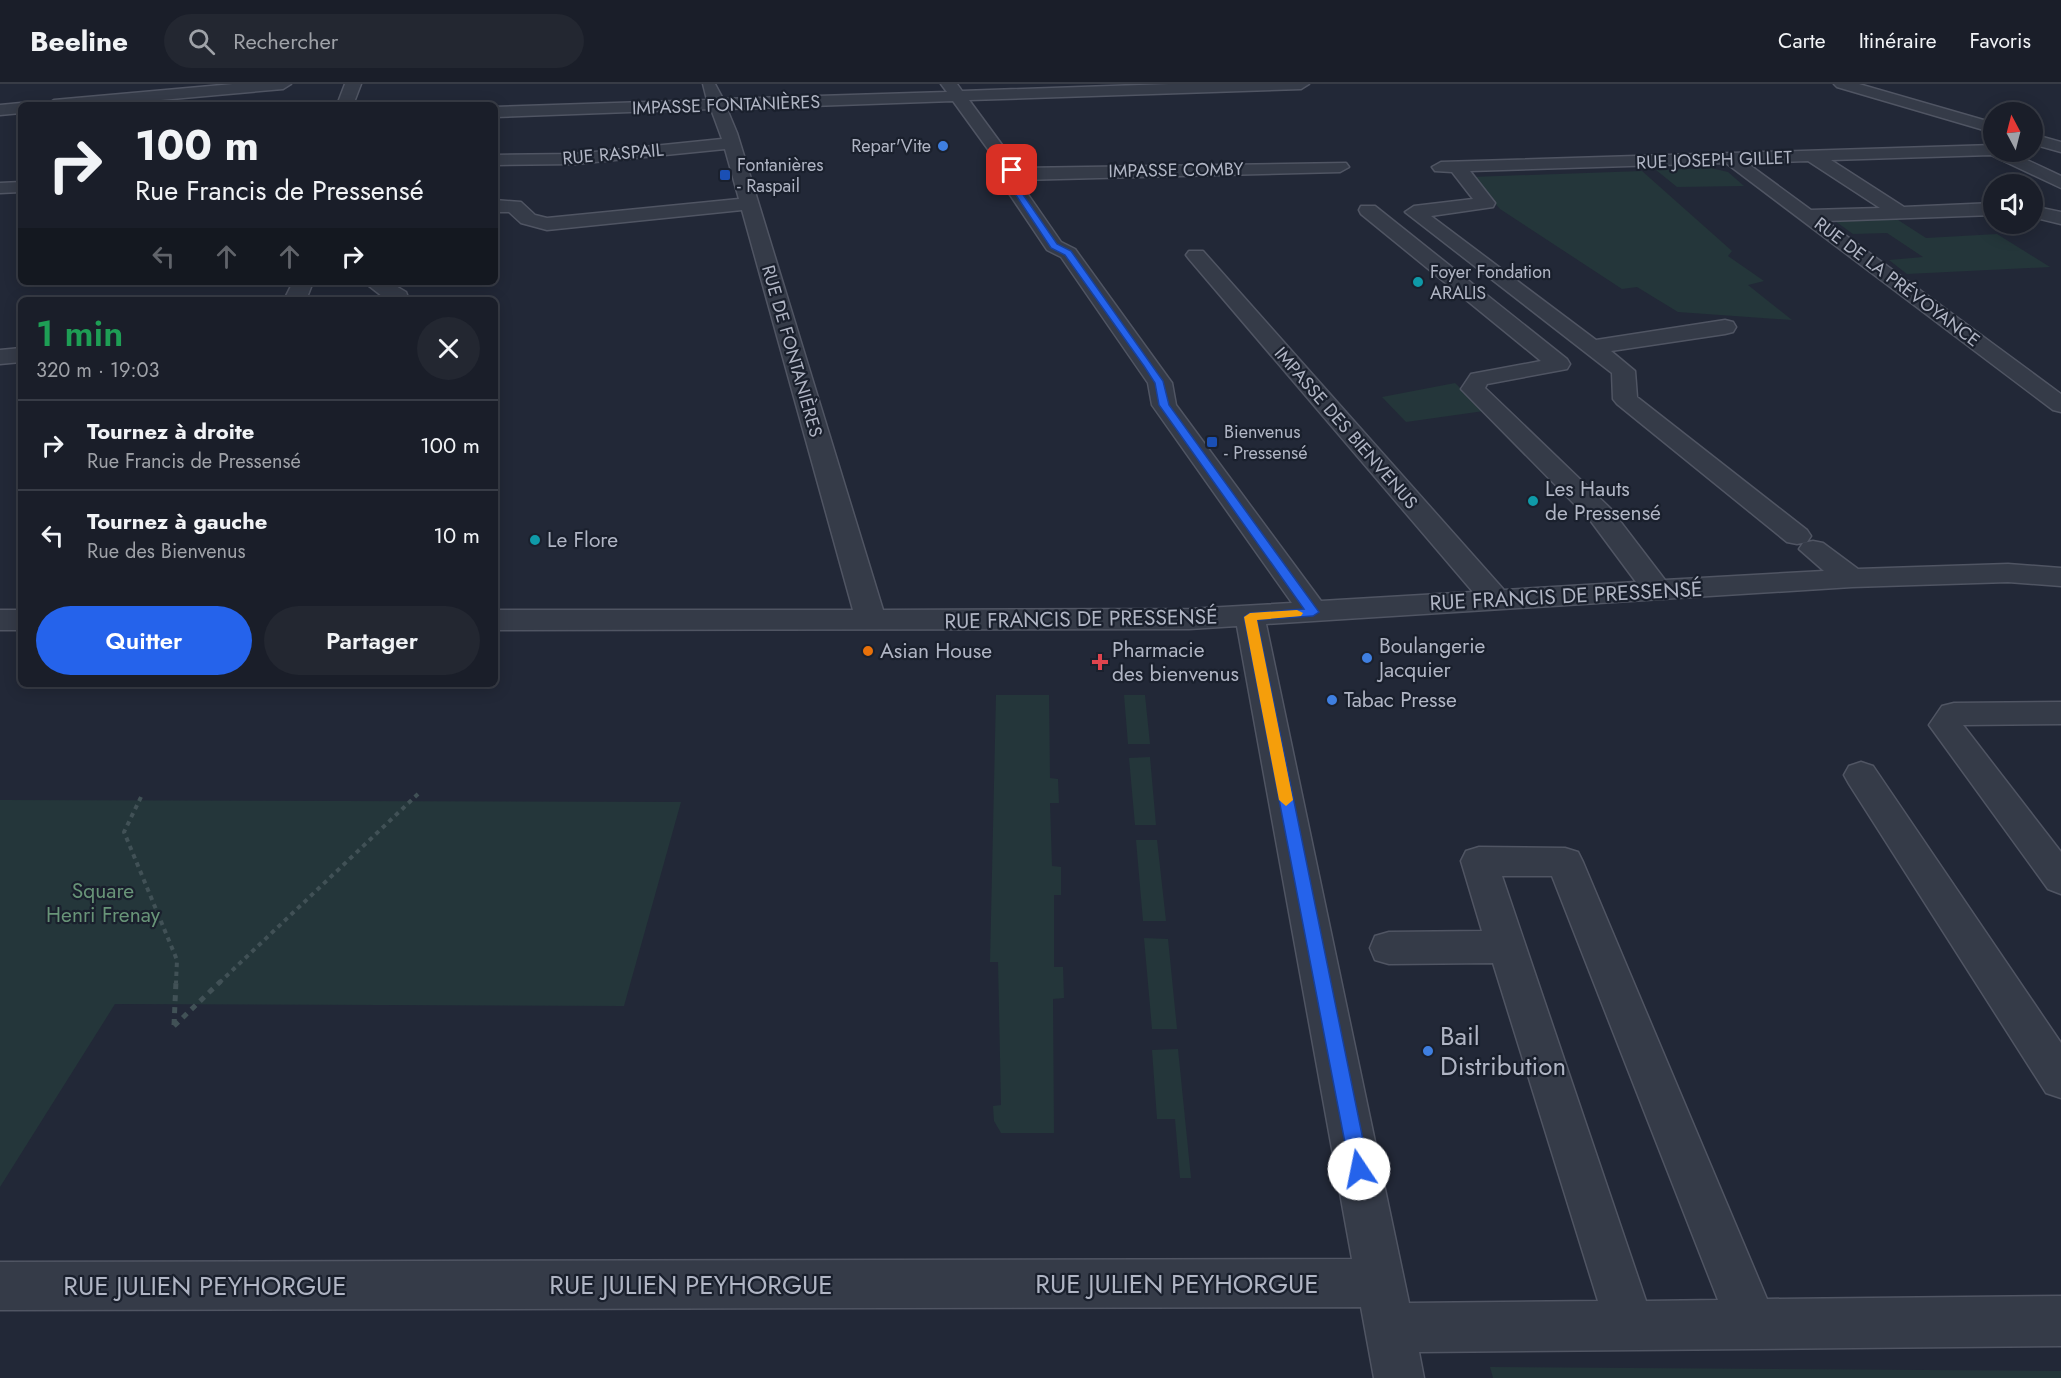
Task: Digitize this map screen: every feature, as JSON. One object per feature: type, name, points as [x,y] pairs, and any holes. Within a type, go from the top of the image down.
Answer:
[{"type":"street","points":[[85,102],[283,84]]},
{"type":"street","points":[[346,102],[353,84]]},
{"type":"street","name":"IMPASSE FONTANIÈRES","points":[[498,112],[712,95],[1300,84]]},
{"type":"street","points":[[1842,84],[1983,125]]},
{"type":"street","points":[[953,90],[1012,170],[1009,180],[1054,246],[1068,253],[1147,364],[1160,383],[1164,405],[1313,612]]},
{"type":"street","name":"RUE DE FONTANIÈRES","points":[[712,95],[731,143],[871,621]]},
{"type":"street","points":[[0,110],[18,108]]},
{"type":"street","points":[[2043,142],[2061,147]]},
{"type":"street","name":"RUE RASPAIL","points":[[498,160],[575,159],[731,143]]},
{"type":"street","points":[[2043,148],[2061,147]]},
{"type":"street","name":"RUE JOSEPH GILLET","points":[[1592,347],[1414,212],[1486,202],[1445,167],[1983,151]]},
{"type":"street","points":[[1814,157],[1899,212]]},
{"type":"street","name":"RUE DE LA PRÉVOYANCE","points":[[1732,160],[2061,405]]},
{"type":"street","points":[[2018,162],[2061,183]]},
{"type":"street","name":"IMPASSE COMBY","points":[[1011,173],[1340,166]]},
{"type":"street","points":[[0,188],[18,187]]},
{"type":"street","points":[[498,206],[514,206],[528,219],[547,224],[749,204]]},
{"type":"street","points":[[1808,216],[1983,209]]},
{"type":"street","points":[[1368,210],[1559,364],[1479,379],[1473,389],[1600,514],[1658,591]]},
{"type":"street","points":[[2043,214],[2061,218]]},
{"type":"street","name":"IMPASSE DES BIENVENUS","points":[[1196,255],[1496,600]]},
{"type":"street","points":[[379,285],[399,297]]},
{"type":"street","points":[[1592,347],[1725,327]]},
{"type":"street","points":[[1592,347],[1623,371],[1625,399],[1852,578]]},
{"type":"street","points":[[0,357],[18,355]]},
{"type":"street","name":"RUE FRANCIS DE PRESSENSÉ","points":[[498,620],[871,621],[1250,617],[1852,578],[2008,573],[2061,577]]},
{"type":"street","points":[[1250,617],[1399,1378]]},
{"type":"street","points":[[0,620],[18,620]]},
{"type":"street","points":[[2060,714],[1954,714],[1945,725],[2061,879]]},
{"type":"street","points":[[1861,775],[2061,1078]]},
{"type":"street","points":[[1630,1326],[1479,861],[1565,862],[1753,1325]]},
{"type":"street","points":[[1389,948],[1506,947]]},
{"type":"street","name":"RUE JULIEN PEYHORGUE","points":[[0,1286],[1385,1306],[1630,1326],[2061,1321]]},
{"type":"path","points":[[141,797],[124,832],[177,960],[174,1026],[418,794]]},
{"type":"green space","points":[[1711,168],[1728,172],[1744,186],[1677,187],[1656,170]]},
{"type":"green space","points":[[1642,171],[1732,251],[1728,256],[1764,281],[1748,285],[1792,320],[1678,312],[1637,287],[1622,289],[1500,209],[1472,177]]},
{"type":"green space","points":[[1895,218],[1926,238],[1997,234],[2050,267],[1907,274],[1889,260],[1923,257],[1887,233],[1853,234],[1835,221]]},
{"type":"green space","points":[[1455,383],[1484,411],[1406,422],[1382,397]]},
{"type":"green space","points":[[996,695],[1049,695],[1050,778],[1058,779],[1059,803],[1050,803],[1052,866],[1061,867],[1061,895],[1054,895],[1054,967],[1063,967],[1064,998],[1053,999],[1054,1133],[1001,1133],[994,1121],[993,1106],[1001,1105],[998,962],[990,962]]},
{"type":"green space","points":[[1124,695],[1145,695],[1150,744],[1128,744]]},
{"type":"green space","points":[[1150,757],[1156,825],[1135,825],[1129,758]]},
{"type":"green space","name":"Square Henri Frenay","points":[[0,800],[681,802],[624,1006],[115,1004],[0,1187]]},
{"type":"green space","points":[[1136,840],[1157,840],[1166,921],[1143,921]]},
{"type":"green space","points":[[1144,938],[1168,939],[1177,1029],[1152,1029]]},
{"type":"green space","points":[[1178,1049],[1191,1178],[1180,1178],[1175,1119],[1157,1119],[1152,1050]]},
{"type":"green space","points":[[1490,1367],[2061,1371],[2061,1378],[1493,1378]]},
{"type":"slow traffic","points":[[1286,800],[1250,617],[1297,613]]},
{"type":"place","name":"Repar'Vite","points":[[943,146]]},
{"type":"place","name":"Fontanières - Raspail","points":[[725,175]]},
{"type":"place","name":"Foyer Fondation ARALIS","points":[[1418,282]]},
{"type":"place","name":"Bienvenus - Pressensé","points":[[1212,442]]},
{"type":"place","name":"Les Hauts de Pressensé","points":[[1533,501]]},
{"type":"place","name":"Le Flore","points":[[535,540]]},
{"type":"place","name":"Asian House","points":[[868,651]]},
{"type":"place","name":"Boulangerie Jacquier","points":[[1367,658]]},
{"type":"place","name":"Pharmacie des bienvenus","points":[[1100,662]]},
{"type":"place","name":"Tabac Presse","points":[[1332,700]]},
{"type":"place","name":"Bail Distribution","points":[[1428,1051]]},
{"type":"route","points":[[1012,170],[1009,180],[1054,246],[1068,253],[1147,364],[1160,383],[1164,405],[1313,612],[1250,617],[1359,1169]]}]
